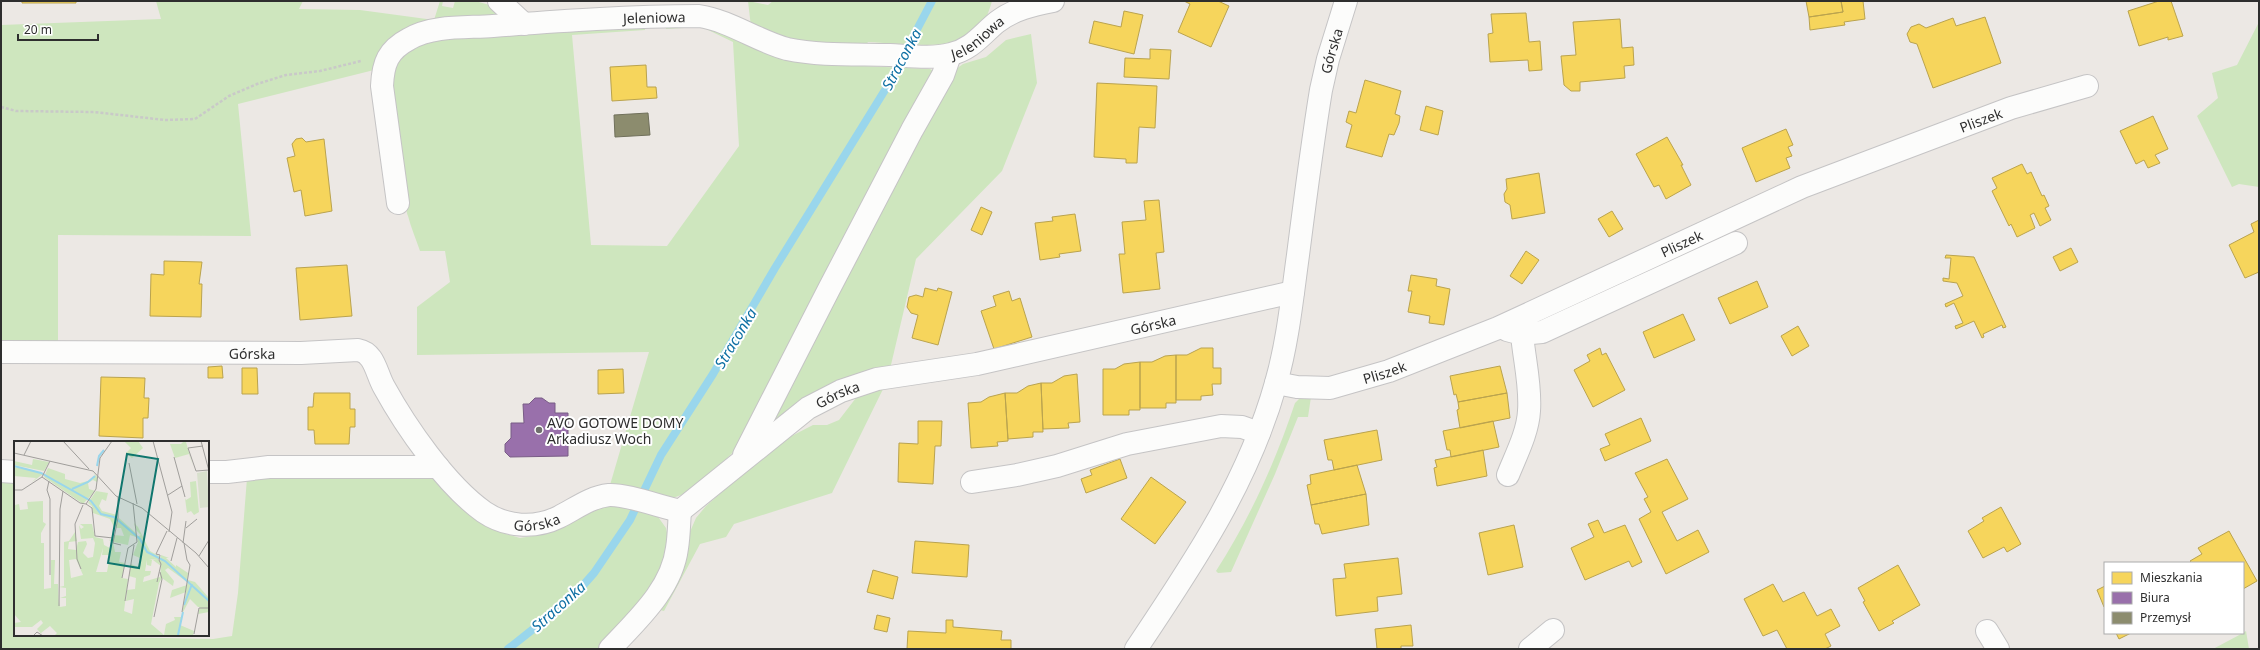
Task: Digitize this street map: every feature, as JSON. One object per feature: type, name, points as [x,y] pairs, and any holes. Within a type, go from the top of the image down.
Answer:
[{"type":"street","points":[[499,1],[524,24]]},
{"type":"street","name":"Jeleniowa","points":[[398,202],[382,86],[383,67],[390,55],[410,38],[437,30],[524,24],[700,16],[724,23],[767,42],[787,48],[817,53],[944,56],[974,44],[997,22],[1013,12],[1053,1]]},
{"type":"street","name":"Górska","points":[[1136,649],[1232,497],[1259,433],[1276,383],[1286,340],[1321,90],[1328,59],[1346,1]]},
{"type":"street","points":[[742,461],[912,130],[943,76],[944,56]]},
{"type":"street","name":"Pliszek","points":[[1276,383],[1313,389],[1348,384],[1389,371],[1498,328],[1802,188],[2011,108],[2087,86]]},
{"type":"street","points":[[1498,328],[1522,334],[1542,332],[1736,243]]},
{"type":"street","name":"Górska","points":[[1,352],[301,353],[358,350],[366,351],[370,355],[380,381],[391,399],[438,468],[484,512],[514,525],[540,523],[558,518],[594,499],[609,495],[621,496],[680,511],[808,408],[841,391],[877,379],[977,364],[1293,292]]},
{"type":"street","points":[[1508,475],[1521,442],[1529,412],[1529,390],[1522,334]]},
{"type":"street","points":[[972,482],[1017,475],[1056,466],[1127,444],[1221,426],[1242,427],[1259,433]]},
{"type":"street","points":[[209,472],[228,472],[269,467],[438,468]]},
{"type":"street","points":[[1,471],[14,472]]},
{"type":"street","points":[[610,649],[651,606],[669,574],[677,549],[680,511]]},
{"type":"street","points":[[1530,649],[1552,630]]},
{"type":"path","points":[[1,107],[16,111],[94,112],[165,120],[195,119],[229,96],[256,84],[286,75],[320,71],[390,55]]},
{"type":"green space","points":[[156,1],[303,1],[299,9],[360,10],[434,20],[440,1],[443,1],[442,6],[453,8],[455,1],[468,1],[488,5],[497,12],[499,18],[458,23],[374,70],[238,104],[251,236],[58,235],[58,343],[1,344],[1,25],[161,19]]},
{"type":"green space","points":[[748,1],[768,5],[773,1],[992,1],[986,18],[976,34],[966,40],[956,43],[918,45],[868,42],[864,48],[821,48],[751,27]]},
{"type":"green space","points":[[682,22],[704,23],[780,53],[801,58],[830,60],[862,66],[930,69],[937,73],[736,449],[710,476],[690,491],[667,499],[655,499],[638,495],[610,485],[649,352],[417,355],[417,307],[450,282],[445,251],[420,251],[409,220],[402,187],[396,140],[391,94],[391,78],[392,68],[400,55],[419,42],[441,36],[641,24],[645,25],[645,30],[572,35],[591,245],[667,246],[739,146],[733,42],[702,27],[666,29],[666,25]]},
{"type":"green space","points":[[2259,22],[2259,187],[2239,184],[2232,187],[2197,116],[2218,98],[2212,73],[2237,65]]},
{"type":"green space","points":[[1031,34],[1037,83],[1002,171],[916,259],[890,369],[768,429],[833,300],[889,198],[937,101],[956,69],[963,64],[986,57],[1006,40]]},
{"type":"green space","points":[[885,385],[832,493],[734,524],[726,537],[700,544],[664,611],[656,609],[696,518],[706,506],[776,444],[813,425],[827,425],[839,420],[859,394]]},
{"type":"green space","points":[[1311,397],[1308,417],[1298,417],[1275,474],[1231,572],[1218,573],[1216,571],[1240,531],[1261,490],[1295,403],[1300,398]]},
{"type":"green space","points":[[414,472],[435,478],[506,534],[520,538],[546,534],[597,507],[614,503],[656,514],[666,528],[670,547],[664,571],[603,649],[1,649],[1,478],[14,478],[14,636],[213,639],[232,636],[238,593],[247,478]]},
{"type":"green space","points":[[2246,631],[2249,649],[2213,649],[2241,634],[2244,634]]},
{"type":"building: Mieszkania","points":[[22,1],[76,1],[76,3],[22,3]]},
{"type":"building: Mieszkania","points":[[1184,1],[1218,1],[1229,6],[1211,47],[1178,32],[1190,4]]},
{"type":"building: Mieszkania","points":[[1806,1],[1841,1],[1843,12],[1809,17]]},
{"type":"building: Mieszkania","points":[[1841,1],[1863,1],[1865,19],[1844,22],[1845,25],[1810,30],[1809,17],[1843,12]]},
{"type":"building: Mieszkania","points":[[2159,1],[2171,1],[2183,36],[2168,40],[2168,37],[2139,46],[2128,11]]},
{"type":"building: Mieszkania","points":[[1124,11],[1143,15],[1134,54],[1089,43],[1094,21],[1121,27]]},
{"type":"building: Mieszkania","points":[[1526,13],[1529,42],[1540,41],[1542,70],[1529,71],[1528,60],[1490,62],[1488,34],[1493,33],[1491,14]]},
{"type":"building: Mieszkania","points":[[1985,17],[2001,63],[1933,88],[1917,44],[1910,42],[1907,34],[1911,27],[1919,24],[1926,28],[1953,18],[1956,26]]},
{"type":"building: Mieszkania","points":[[1620,19],[1622,48],[1633,47],[1634,65],[1624,66],[1625,78],[1580,82],[1580,91],[1571,91],[1564,85],[1561,56],[1576,55],[1573,22]]},
{"type":"building: Mieszkania","points":[[1150,49],[1171,50],[1169,79],[1124,77],[1125,58],[1150,59]]},
{"type":"building: Mieszkania","points":[[646,65],[647,87],[656,87],[657,98],[612,101],[610,67]]},
{"type":"building: Mieszkania","points":[[1365,80],[1401,91],[1395,114],[1400,116],[1399,123],[1394,135],[1389,134],[1382,157],[1346,147],[1352,125],[1346,122],[1349,111],[1356,113]]},
{"type":"building: Mieszkania","points":[[1097,83],[1157,86],[1155,128],[1139,127],[1137,163],[1126,163],[1126,159],[1094,157]]},
{"type":"building: Mieszkania","points":[[1426,106],[1443,111],[1438,135],[1420,130]]},
{"type":"building: Mieszkania","points":[[2153,116],[2168,149],[2155,155],[2160,163],[2148,168],[2144,160],[2136,164],[2120,131]]},
{"type":"building: Mieszkania","points":[[1786,129],[1793,145],[1788,147],[1792,156],[1786,158],[1790,168],[1756,182],[1742,148]]},
{"type":"building: Mieszkania","points":[[1667,137],[1683,165],[1681,165],[1691,185],[1666,199],[1659,185],[1654,187],[1636,154]]},
{"type":"building: Mieszkania","points":[[302,138],[306,142],[324,139],[332,211],[305,216],[301,190],[294,192],[287,158],[295,156],[292,144],[296,139]]},
{"type":"building: Mieszkania","points":[[2022,164],[2027,174],[2031,172],[2042,196],[2044,195],[2049,206],[2045,208],[2051,220],[2040,226],[2034,213],[2030,215],[2035,228],[2017,237],[2011,224],[2009,226],[1992,191],[1997,188],[1992,178]]},
{"type":"building: Mieszkania","points":[[1539,173],[1545,213],[1512,219],[1510,205],[1505,202],[1504,194],[1507,189],[1506,179]]},
{"type":"building: Mieszkania","points":[[1159,200],[1164,252],[1156,253],[1160,289],[1123,293],[1119,254],[1125,254],[1122,222],[1146,220],[1144,201]]},
{"type":"building: Mieszkania","points":[[981,207],[992,212],[982,235],[971,230]]},
{"type":"building: Mieszkania","points":[[1612,211],[1623,229],[1609,237],[1598,219]]},
{"type":"building: Mieszkania","points":[[1075,214],[1081,251],[1059,254],[1060,257],[1040,260],[1035,223],[1053,221],[1052,217]]},
{"type":"building: Mieszkania","points":[[2259,220],[2259,272],[2245,278],[2229,245],[2254,232],[2251,224]]},
{"type":"building: Mieszkania","points":[[2071,248],[2078,262],[2060,271],[2053,257]]},
{"type":"building: Mieszkania","points":[[1526,251],[1539,260],[1522,284],[1510,276]]},
{"type":"building: Mieszkania","points":[[1946,255],[1974,257],[2006,327],[2003,328],[2002,325],[1983,334],[1984,337],[1982,338],[1974,321],[1956,329],[1955,326],[1963,323],[1954,303],[1946,307],[1945,304],[1963,296],[1957,283],[1943,281],[1943,278],[1949,279],[1951,258],[1945,258]]},
{"type":"building: Mieszkania","points":[[164,261],[202,262],[199,284],[202,284],[201,317],[150,316],[151,274],[164,275]]},
{"type":"building: Mieszkania","points":[[347,265],[352,316],[300,320],[296,268]]},
{"type":"building: Mieszkania","points":[[1411,275],[1437,279],[1436,286],[1450,289],[1444,325],[1429,323],[1430,316],[1408,312],[1412,291],[1408,291]]},
{"type":"building: Mieszkania","points":[[1757,281],[1768,307],[1730,324],[1718,298]]},
{"type":"building: Mieszkania","points":[[925,288],[937,291],[938,288],[952,292],[938,345],[912,338],[918,315],[911,313],[907,307],[909,297],[916,295],[923,297]]},
{"type":"building: Mieszkania","points":[[1009,291],[1012,301],[1020,298],[1032,337],[994,349],[981,311],[996,306],[993,296]]},
{"type":"building: Mieszkania","points":[[1683,314],[1695,340],[1654,358],[1643,332]]},
{"type":"building: Mieszkania","points":[[1798,326],[1809,346],[1792,356],[1781,336]]},
{"type":"building: Mieszkania","points":[[1201,348],[1213,348],[1213,368],[1221,368],[1221,384],[1212,384],[1213,395],[1201,396],[1201,400],[1176,400],[1176,355],[1187,355]]},
{"type":"building: Mieszkania","points":[[1600,348],[1602,355],[1606,353],[1625,390],[1593,407],[1574,370],[1590,361],[1587,355]]},
{"type":"building: Mieszkania","points":[[1176,355],[1176,403],[1166,403],[1166,408],[1140,408],[1140,362],[1152,362],[1165,356]]},
{"type":"building: Mieszkania","points":[[1140,362],[1140,410],[1129,410],[1129,415],[1103,415],[1103,369],[1115,369],[1124,364]]},
{"type":"building: Mieszkania","points":[[222,366],[223,378],[208,378],[208,367]]},
{"type":"building: Mieszkania","points":[[1500,366],[1507,393],[1458,402],[1456,394],[1454,395],[1450,376]]},
{"type":"building: Mieszkania","points":[[242,368],[257,368],[258,394],[242,394]]},
{"type":"building: Mieszkania","points":[[623,369],[624,393],[598,394],[598,370]]},
{"type":"building: Mieszkania","points":[[1077,374],[1080,422],[1068,423],[1069,428],[1043,429],[1041,383],[1052,383],[1064,376]]},
{"type":"building: Mieszkania","points":[[101,377],[145,378],[144,398],[149,398],[148,418],[143,418],[143,438],[99,436]]},
{"type":"building: Mieszkania","points":[[1041,383],[1043,432],[1033,432],[1033,437],[1008,439],[1005,393],[1017,393],[1028,386]]},
{"type":"building: Mieszkania","points":[[314,393],[350,393],[350,409],[355,409],[355,427],[350,427],[349,444],[315,444],[314,430],[308,430],[308,407],[313,407]]},
{"type":"building: Mieszkania","points":[[1005,393],[1008,441],[997,442],[998,446],[971,448],[968,403],[981,402],[989,397]]},
{"type":"building: Mieszkania","points":[[1507,393],[1510,418],[1460,428],[1457,410],[1459,409],[1458,402]]},
{"type":"building: Mieszkania","points":[[1641,418],[1651,441],[1605,461],[1600,449],[1610,445],[1605,434]]},
{"type":"building: Mieszkania","points":[[918,421],[942,421],[941,446],[935,446],[933,484],[898,482],[899,443],[918,444]]},
{"type":"building: Mieszkania","points":[[1493,421],[1499,447],[1451,457],[1450,450],[1447,450],[1443,431]]},
{"type":"building: Mieszkania","points":[[1377,430],[1382,460],[1334,470],[1332,460],[1328,460],[1324,440]]},
{"type":"building: Mieszkania","points":[[1483,450],[1487,476],[1437,486],[1434,468],[1437,467],[1435,460]]},
{"type":"building: Mieszkania","points":[[1120,459],[1127,478],[1086,493],[1081,479],[1092,475],[1090,470]]},
{"type":"building: Mieszkania","points":[[1667,459],[1688,499],[1662,512],[1677,541],[1698,530],[1709,552],[1666,574],[1639,519],[1651,512],[1644,499],[1648,497],[1635,473]]},
{"type":"building: Mieszkania","points":[[1357,465],[1366,494],[1311,505],[1307,485],[1311,484],[1310,475]]},
{"type":"building: Mieszkania","points":[[1151,477],[1186,502],[1155,544],[1121,519]]},
{"type":"building: Mieszkania","points":[[1366,494],[1369,525],[1322,534],[1319,524],[1315,524],[1311,505]]},
{"type":"building: Mieszkania","points":[[2001,507],[2021,544],[2007,552],[2004,547],[1983,558],[1968,531],[1984,521],[1982,518]]},
{"type":"building: Mieszkania","points":[[1598,520],[1604,533],[1625,525],[1642,562],[1632,567],[1629,561],[1585,580],[1571,548],[1594,537],[1588,524]]},
{"type":"building: Mieszkania","points":[[1514,525],[1523,567],[1488,575],[1479,533]]},
{"type":"building: Mieszkania","points":[[2229,531],[2257,581],[2244,588],[2244,562],[2191,562],[2190,561],[2202,554],[2198,548]]},
{"type":"building: Mieszkania","points":[[915,541],[969,545],[967,577],[912,573]]},
{"type":"building: Mieszkania","points":[[1398,558],[1402,594],[1377,597],[1378,611],[1336,616],[1333,579],[1346,578],[1344,564]]},
{"type":"building: Mieszkania","points":[[1898,565],[1920,605],[1892,621],[1894,623],[1879,631],[1863,602],[1865,601],[1858,588]]},
{"type":"building: Mieszkania","points":[[873,570],[898,577],[893,599],[867,592]]},
{"type":"building: Mieszkania","points":[[1773,584],[1783,602],[1804,592],[1817,616],[1831,609],[1840,626],[1825,634],[1831,646],[1825,649],[1787,649],[1777,630],[1763,636],[1744,599]]},
{"type":"building: Mieszkania","points":[[2104,586],[2104,607],[2097,590]]},
{"type":"building: Mieszkania","points":[[877,615],[890,618],[887,632],[874,629]]},
{"type":"building: Mieszkania","points":[[946,620],[953,620],[953,627],[1002,631],[1001,640],[1011,640],[1011,649],[907,649],[908,631],[946,633]]},
{"type":"building: Mieszkania","points":[[1411,625],[1413,646],[1401,646],[1401,649],[1377,649],[1375,629]]},
{"type":"building: Mieszkania","points":[[2116,634],[2129,634],[2119,639]]},
{"type":"building: Biura","points":[[535,398],[542,398],[549,403],[555,403],[555,413],[568,413],[568,456],[510,457],[505,452],[505,444],[511,438],[511,423],[524,423],[523,404],[529,404]]},
{"type":"building: Przemysł","points":[[648,113],[650,135],[615,137],[614,115]]},
{"type":"waterway","name":"Straconka","points":[[508,649],[571,599],[594,573],[630,520],[661,455],[713,374],[775,268],[885,90],[932,1]]},
{"type":"place","name":"AVO GOTOWE DOMY Arkadiusz Woch","points":[[539,430]]}]
